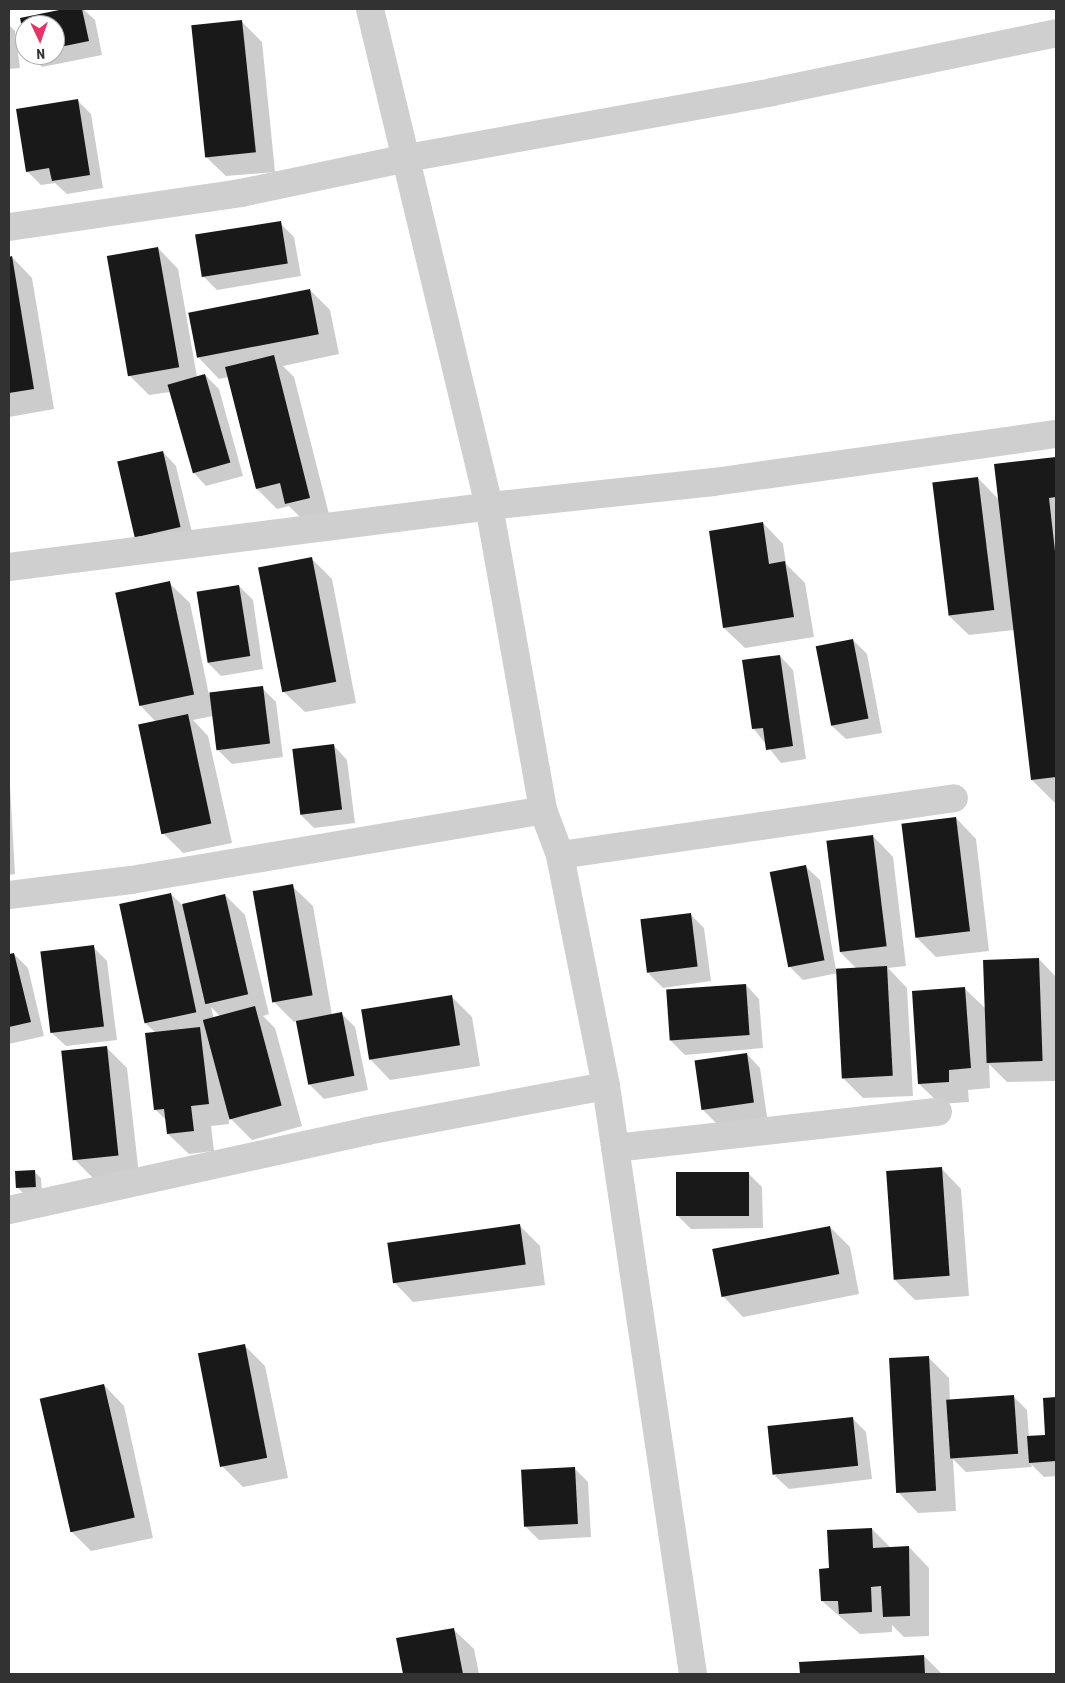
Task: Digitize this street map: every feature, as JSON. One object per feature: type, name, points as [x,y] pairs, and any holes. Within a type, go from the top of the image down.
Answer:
[{"type":"street","points":[[370,9],[489,506],[543,810],[560,855],[606,1086],[692,1674]]},
{"type":"street","points":[[9,227],[241,193],[407,158],[772,92],[1056,33]]},
{"type":"street","points":[[9,567],[489,506],[714,482],[1056,434]]},
{"type":"street","points":[[560,855],[954,798]]},
{"type":"street","points":[[9,895],[131,880],[543,810]]},
{"type":"street","points":[[9,1210],[357,1133],[606,1086]]},
{"type":"street","points":[[615,1148],[938,1112]]},
{"type":"building","points":[[64,9],[82,9],[89,41],[65,46],[65,15],[35,15]]},
{"type":"building","points":[[242,20],[256,152],[205,158],[191,25]]},
{"type":"building","points":[[78,99],[90,175],[52,181],[49,168],[26,172],[16,109]]},
{"type":"building","points":[[281,221],[288,263],[202,277],[195,235]]},
{"type":"building","points":[[158,247],[179,367],[128,376],[107,256]]},
{"type":"building","points":[[12,256],[34,389],[9,393],[9,257]]},
{"type":"building","points":[[310,289],[319,334],[197,358],[188,313]]},
{"type":"building","points":[[274,355],[310,498],[285,504],[280,483],[256,489],[225,367]]},
{"type":"building","points":[[205,374],[230,462],[193,473],[168,385]]},
{"type":"building","points":[[163,451],[181,527],[135,538],[117,462]]},
{"type":"building","points":[[1056,457],[1056,497],[1049,498],[1056,560],[1056,777],[1031,780],[994,464]]},
{"type":"building","points":[[978,477],[994,610],[949,616],[932,483]]},
{"type":"building","points":[[763,522],[769,564],[785,561],[794,617],[723,628],[709,531]]},
{"type":"building","points":[[312,557],[336,682],[282,692],[258,567]]},
{"type":"building","points":[[170,581],[194,694],[139,706],[115,593]]},
{"type":"building","points":[[239,585],[250,656],[208,663],[197,592]]},
{"type":"building","points":[[853,639],[868,719],[831,726],[816,646]]},
{"type":"building","points":[[780,655],[793,746],[766,750],[763,728],[752,729],[742,660]]},
{"type":"building","points":[[263,686],[270,744],[216,750],[209,693]]},
{"type":"building","points":[[188,714],[211,824],[161,834],[138,725]]},
{"type":"building","points":[[334,744],[342,810],[300,815],[292,749]]},
{"type":"building","points":[[956,817],[970,931],[915,938],[901,824]]},
{"type":"building","points":[[873,835],[887,946],[840,952],[826,841]]},
{"type":"building","points":[[806,865],[825,960],[788,967],[770,872]]},
{"type":"building","points":[[293,884],[313,995],[272,1002],[253,891]]},
{"type":"building","points":[[171,893],[196,1012],[145,1023],[119,904]]},
{"type":"building","points":[[225,894],[248,994],[205,1004],[182,904]]},
{"type":"building","points":[[691,913],[698,967],[647,973],[640,919]]},
{"type":"building","points":[[94,945],[104,1026],[50,1033],[40,952]]},
{"type":"building","points":[[14,953],[31,1022],[9,1027],[9,954]]},
{"type":"building","points":[[1039,958],[1043,1061],[987,1063],[983,960]]},
{"type":"building","points":[[887,966],[893,1076],[842,1079],[836,969]]},
{"type":"building","points":[[746,984],[750,1035],[670,1040],[666,990]]},
{"type":"building","points":[[965,987],[971,1068],[949,1070],[949,1082],[918,1084],[912,991]]},
{"type":"building","points":[[452,995],[460,1045],[369,1060],[361,1009]]},
{"type":"building","points":[[255,1006],[282,1105],[229,1119],[203,1020]]},
{"type":"building","points":[[342,1012],[354,1076],[308,1085],[296,1021]]},
{"type":"building","points":[[200,1027],[209,1104],[191,1106],[194,1131],[167,1134],[164,1109],[154,1110],[145,1033]]},
{"type":"building","points":[[107,1046],[118,1155],[73,1160],[61,1051]]},
{"type":"building","points":[[747,1053],[754,1103],[701,1110],[695,1060]]},
{"type":"building","points":[[942,1167],[950,1276],[894,1280],[886,1171]]},
{"type":"building","points":[[35,1170],[36,1187],[16,1188],[15,1171]]},
{"type":"building","points":[[676,1172],[749,1172],[749,1216],[676,1216]]},
{"type":"building","points":[[520,1224],[526,1265],[393,1283],[387,1243]]},
{"type":"building","points":[[830,1226],[839,1274],[722,1297],[712,1249]]},
{"type":"building","points":[[245,1344],[267,1458],[220,1467],[198,1353]]},
{"type":"building","points":[[929,1356],[936,1491],[896,1493],[889,1358]]},
{"type":"building","points":[[104,1384],[135,1517],[71,1532],[40,1399]]},
{"type":"building","points":[[1014,1395],[1018,1454],[950,1459],[946,1400]]},
{"type":"building","points":[[1056,1397],[1056,1461],[1029,1463],[1027,1436],[1045,1435],[1043,1398]]},
{"type":"building","points":[[853,1417],[858,1466],[773,1475],[767,1426]]},
{"type":"building","points":[[575,1467],[578,1524],[524,1527],[521,1470]]},
{"type":"building","points":[[872,1528],[873,1548],[909,1546],[910,1616],[883,1617],[881,1586],[871,1587],[872,1612],[839,1614],[838,1601],[821,1601],[819,1569],[829,1568],[827,1530]]},
{"type":"building","points":[[454,1628],[463,1674],[403,1674],[396,1638]]},
{"type":"building","points":[[924,1655],[925,1674],[800,1674],[799,1662]]}]
